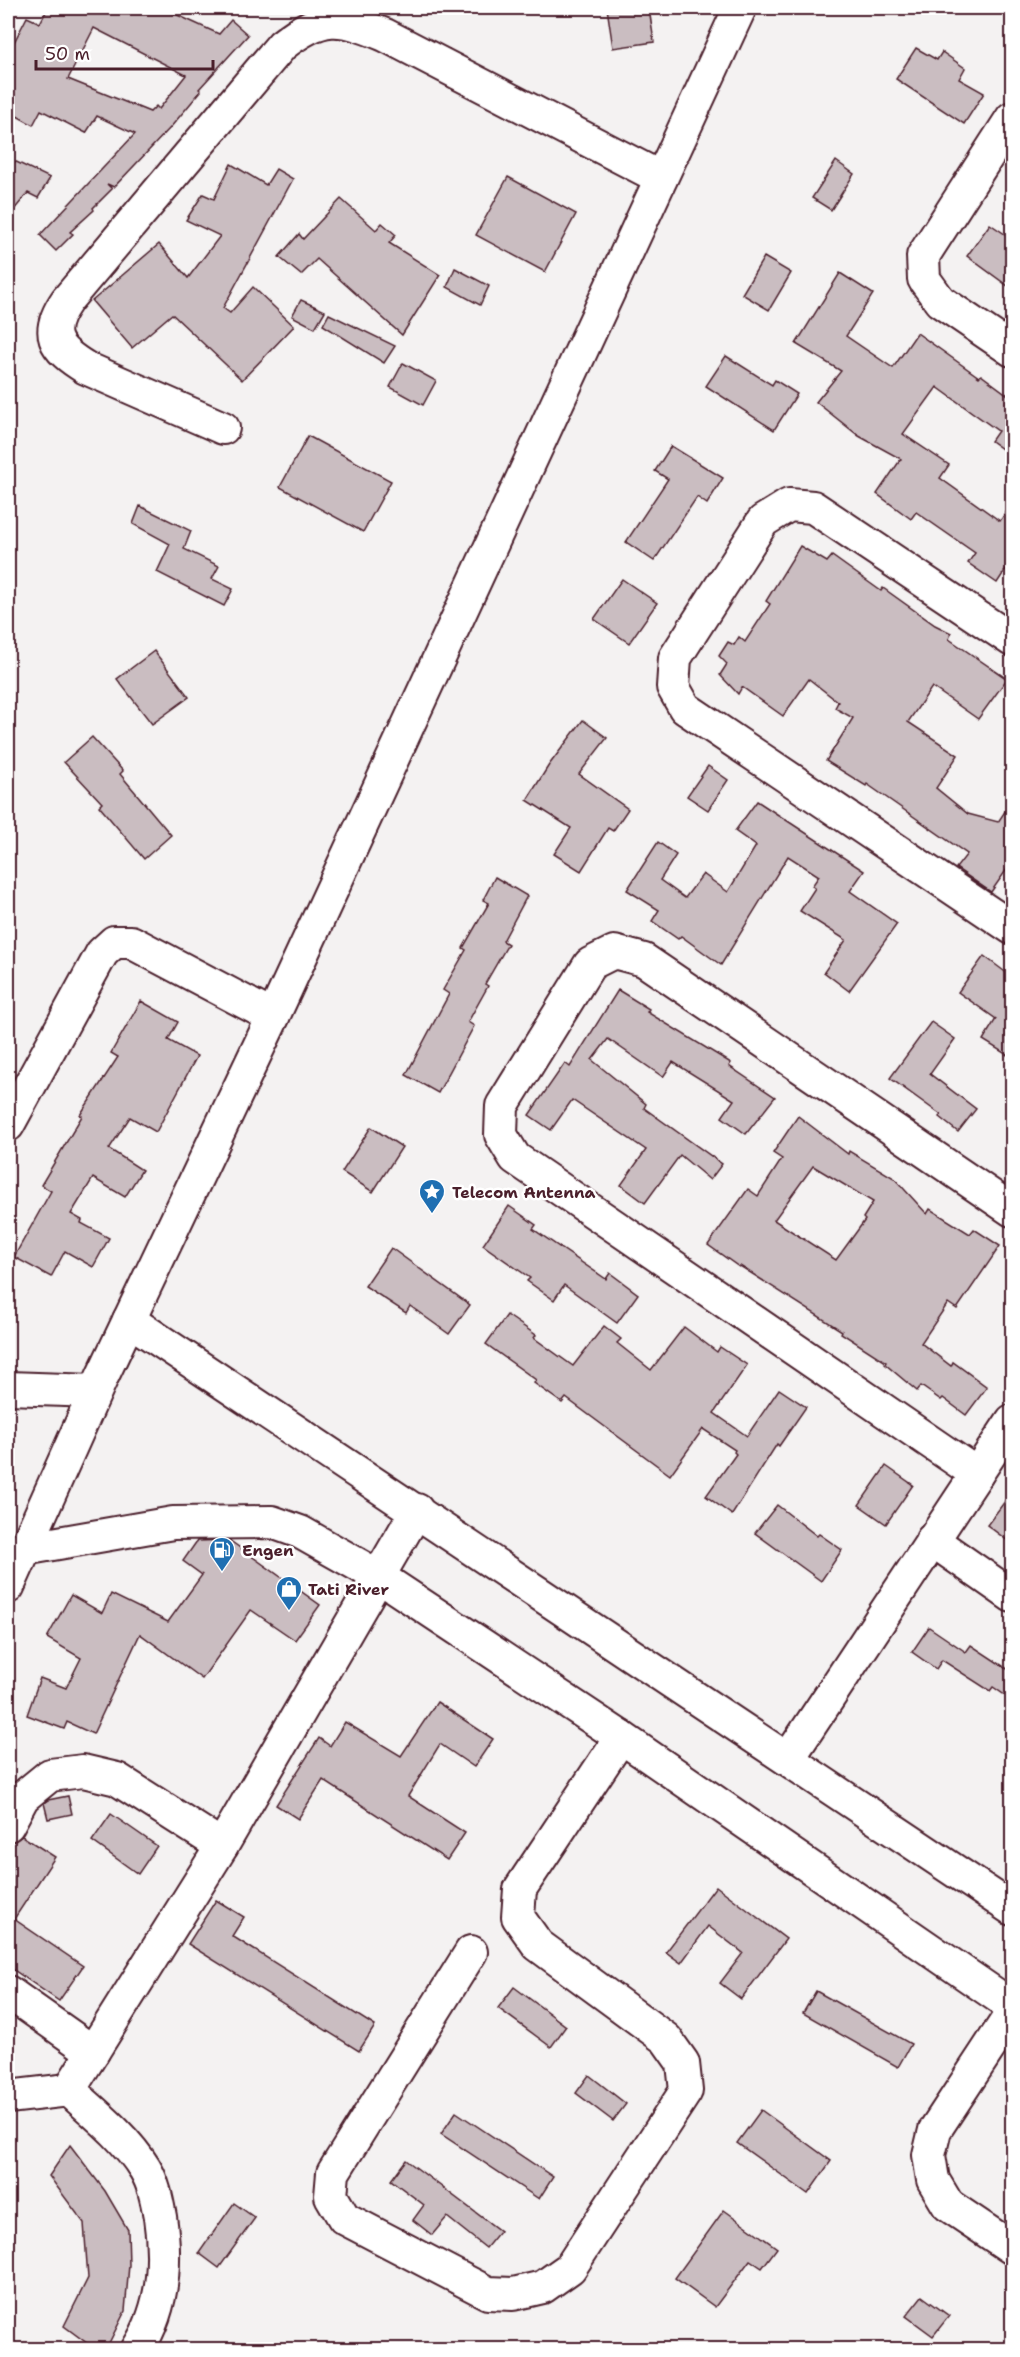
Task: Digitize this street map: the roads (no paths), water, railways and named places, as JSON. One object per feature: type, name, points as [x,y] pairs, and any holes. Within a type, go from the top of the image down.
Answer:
[{"type":"street","points":[[8,1587],[95,1391],[273,1017],[740,8]]},
{"type":"street","points":[[223,428],[86,368],[67,357],[56,344],[53,327],[57,314],[66,300],[282,45],[303,29],[328,20],[355,22],[386,34],[661,178]]},
{"type":"street","points":[[1012,118],[923,256],[924,279],[940,301],[1012,350]]},
{"type":"street","points":[[1012,640],[813,507],[789,505],[763,521],[675,658],[673,687],[685,708],[1012,928]]},
{"type":"street","points":[[8,1125],[102,953],[114,942],[131,942],[273,1017]]},
{"type":"street","points":[[977,1474],[515,1158],[501,1134],[502,1106],[590,964],[614,952],[644,960],[1012,1210]]},
{"type":"street","points":[[129,1320],[1012,1909]]},
{"type":"street","points":[[8,1388],[95,1391]]},
{"type":"street","points":[[788,1760],[1012,1421]]},
{"type":"street","points":[[69,2090],[222,1846],[417,1510]]},
{"type":"street","points":[[24,1549],[173,1523],[272,1522],[300,1532],[378,1576],[621,1737],[1012,2006]]},
{"type":"street","points":[[932,1540],[1012,1596]]},
{"type":"street","points":[[471,1952],[333,2173],[331,2196],[344,2218],[488,2294],[513,2294],[543,2287],[570,2268],[686,2091],[683,2063],[666,2039],[538,1945],[518,1917],[520,1889],[621,1737]]},
{"type":"street","points":[[8,1825],[22,1797],[50,1775],[83,1771],[117,1779],[222,1846]]},
{"type":"street","points":[[8,1992],[93,2052]]},
{"type":"street","points":[[1012,2013],[935,2130],[929,2155],[933,2180],[948,2205],[1012,2248]]},
{"type":"street","points":[[8,2097],[69,2090],[122,2139],[145,2170],[156,2196],[164,2241],[164,2277],[156,2312],[137,2349]]},
{"type":"place","name":"Telecom Antenna","points":[[432,1215]]},
{"type":"place","name":"Engen","points":[[222,1573]]},
{"type":"place","name":"Tati River","points":[[289,1612]]}]
